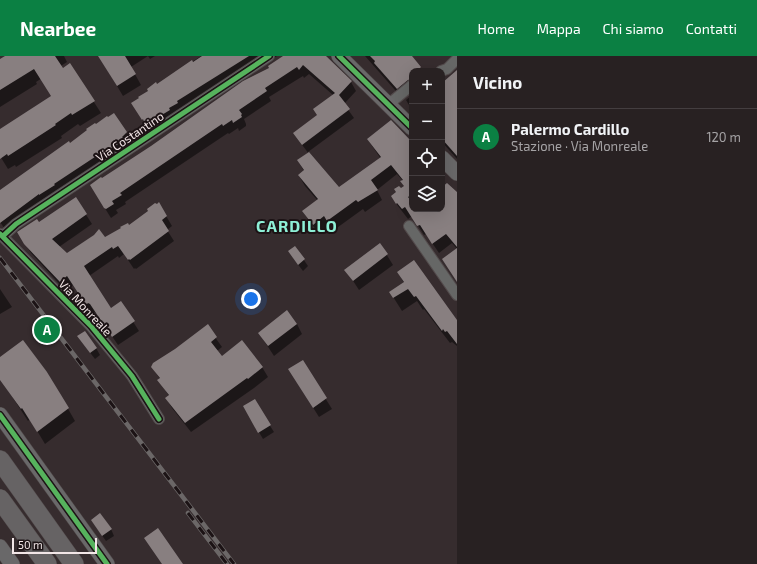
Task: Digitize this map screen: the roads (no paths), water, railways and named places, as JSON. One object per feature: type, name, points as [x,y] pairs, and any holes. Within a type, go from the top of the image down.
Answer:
[{"type":"highway","points":[[0,460],[74,564]]},
{"type":"highway","points":[[0,499],[46,564]]},
{"type":"street","name":"Via Costantino","points":[[1,235],[269,56]]},
{"type":"street","points":[[339,56],[409,125]]},
{"type":"street","points":[[445,70],[455,58]]},
{"type":"street","points":[[389,104],[409,87]]},
{"type":"street","points":[[445,161],[457,173]]},
{"type":"street","points":[[409,226],[457,295]]},
{"type":"street","name":"Via Monreale","points":[[1,235],[91,326],[132,376],[159,419]]},
{"type":"street","points":[[0,415],[107,564]]},
{"type":"street","points":[[0,547],[12,564]]},
{"type":"railway","points":[[0,258],[234,564]]},
{"type":"railway","points":[[188,513],[227,564]]},
{"type":"place","name":"Palermo Cardillo","points":[[47,330]]},
{"type":"district","name":"CARDILLO","points":[[297,226]]}]
